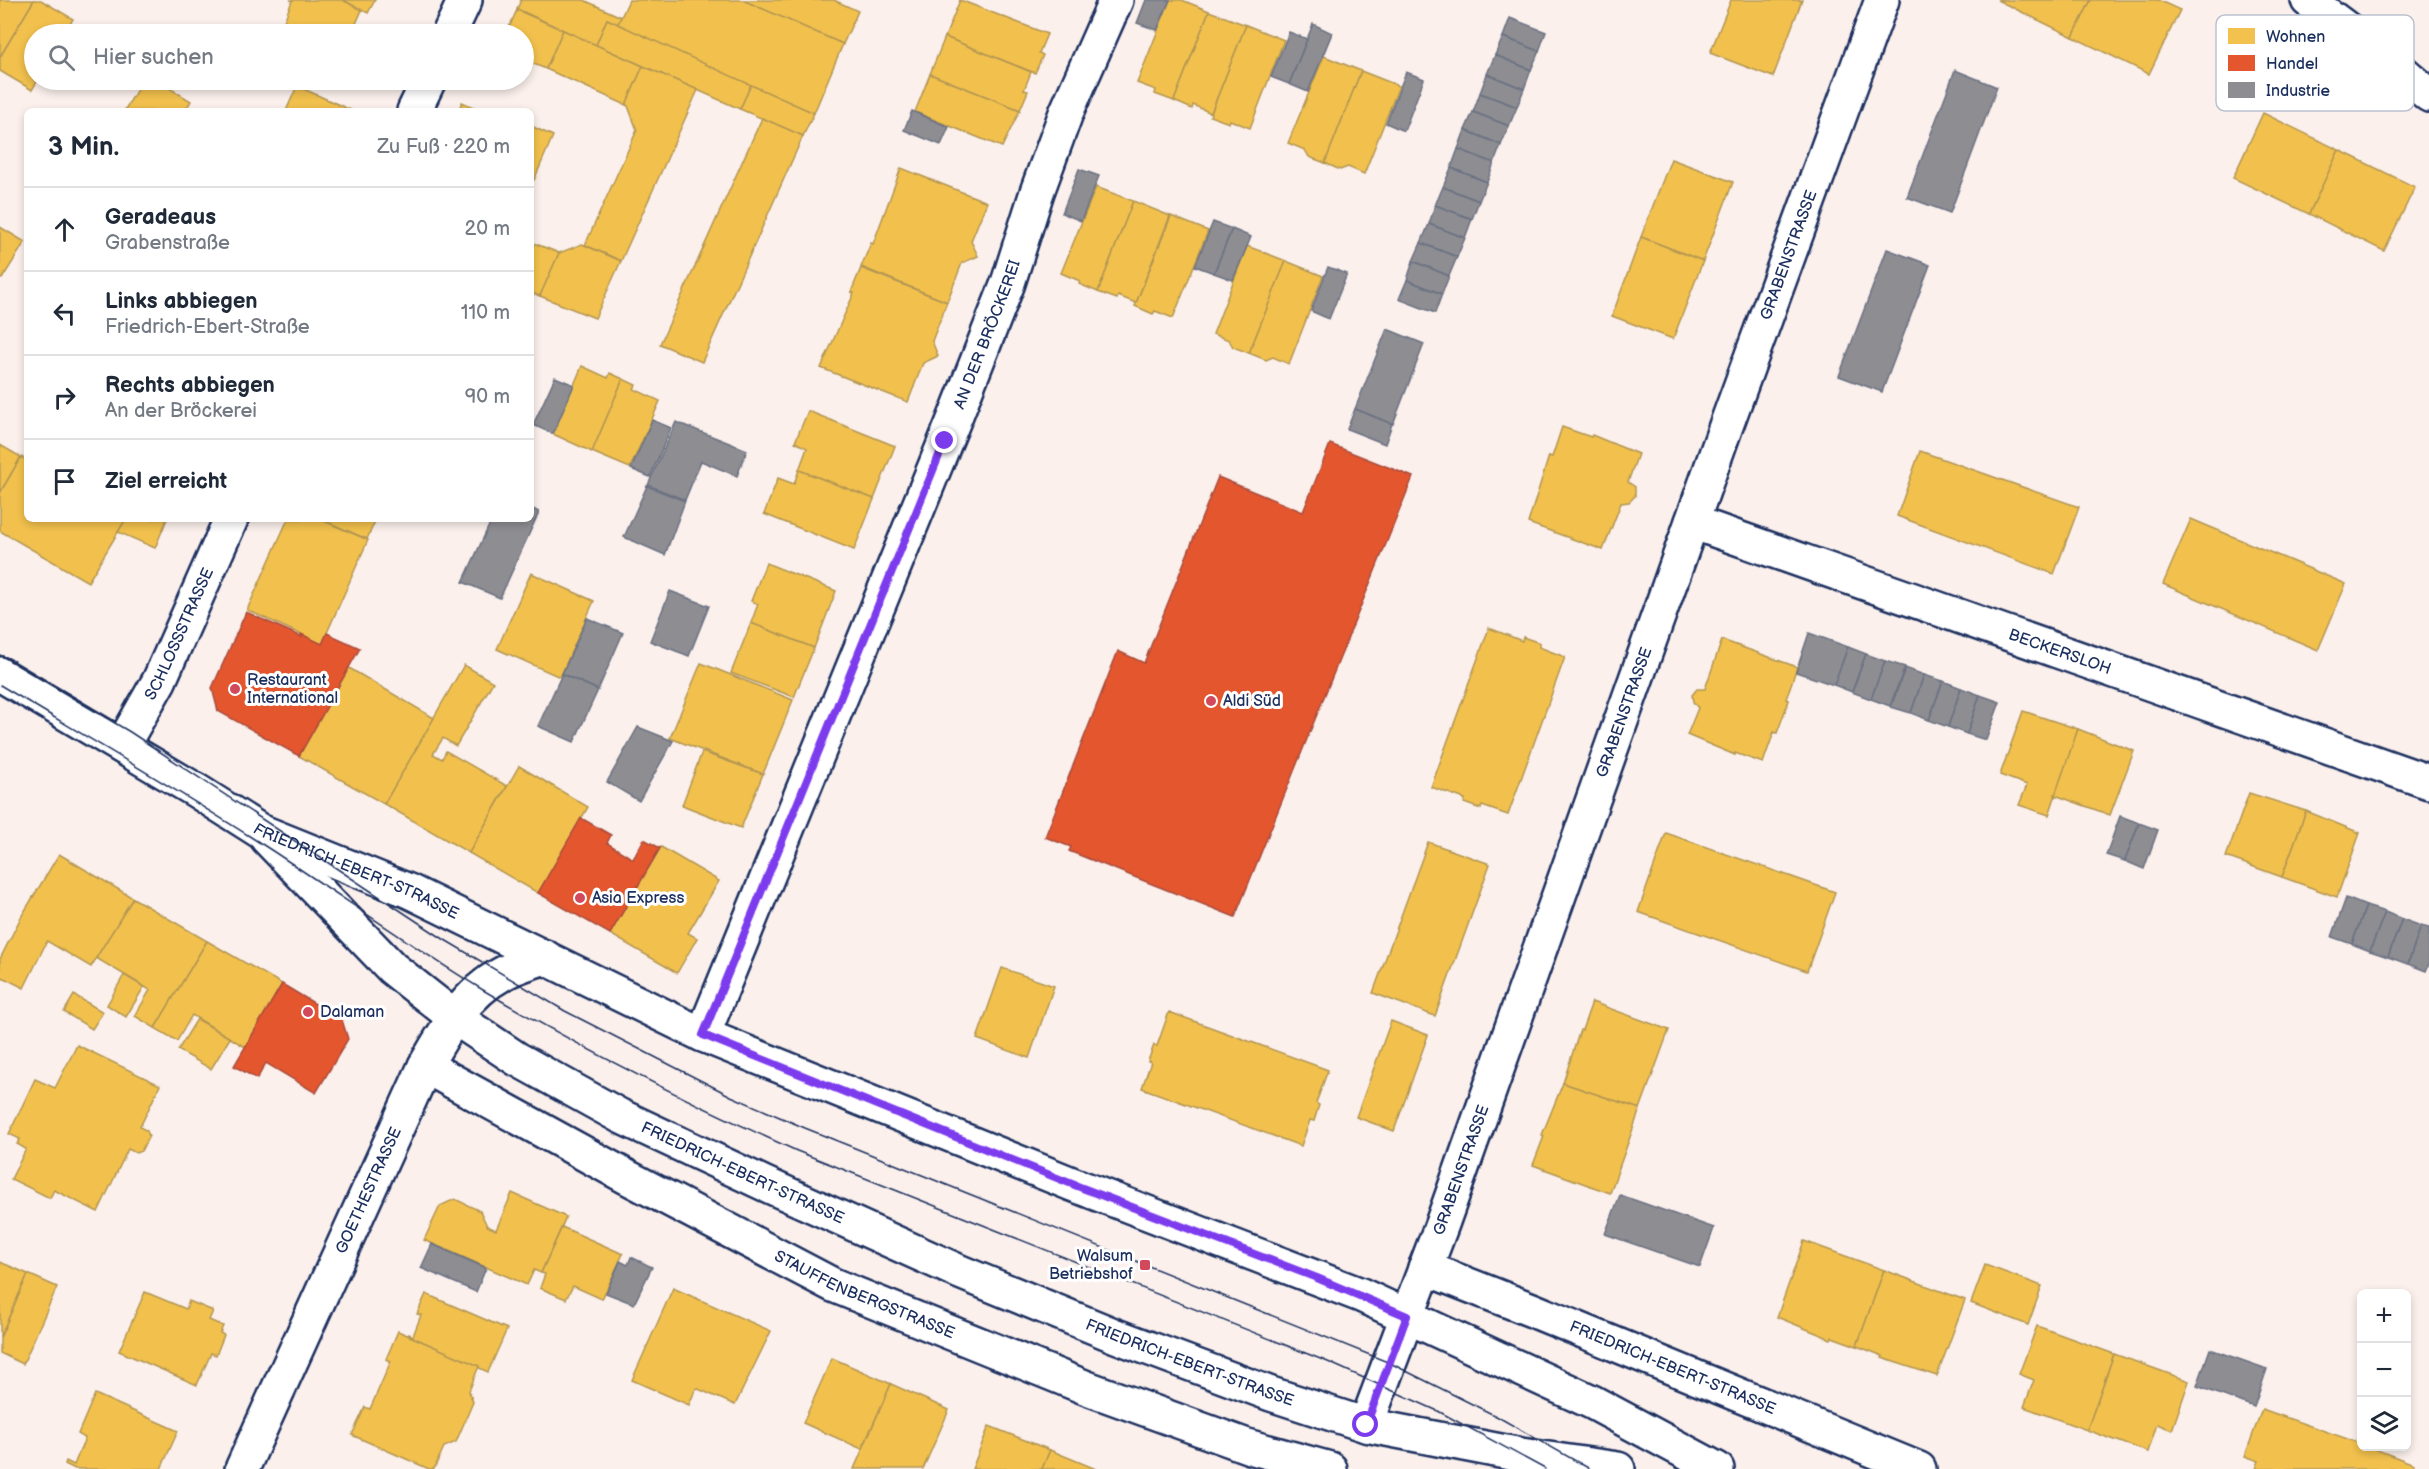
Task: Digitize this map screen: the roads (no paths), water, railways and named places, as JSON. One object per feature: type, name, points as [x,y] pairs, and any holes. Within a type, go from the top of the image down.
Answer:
[{"type":"street","points":[[454,24],[465,0]]},
{"type":"street","name":"AN DER BRÖCKEREI","points":[[703,1035],[958,410],[1008,283],[1037,192],[1066,113],[1116,0]]},
{"type":"street","name":"GRABENSTRASSE","points":[[1366,1425],[1425,1268],[1882,0]]},
{"type":"street","points":[[2308,0],[2328,15]]},
{"type":"street","points":[[2414,82],[2429,95]]},
{"type":"street","points":[[415,108],[424,90]]},
{"type":"street","name":"SCHLOSSSTRASSE","points":[[122,746],[159,681],[230,522]]},
{"type":"street","name":"BECKERSLOH","points":[[1692,522],[2429,782]]},
{"type":"street","points":[[0,674],[260,831]]},
{"type":"street","name":"FRIEDRICH-EBERT-STRASSE","points":[[260,831],[409,891],[703,1035],[1072,1184],[1328,1282],[1407,1316],[1592,1402],[1717,1469]]},
{"type":"street","name":"FRIEDRICH-EBERT-STRASSE","points":[[260,831],[392,968],[454,1017],[517,1059],[620,1116],[949,1267],[1149,1349],[1271,1394],[1366,1425],[1521,1455],[1618,1469]]},
{"type":"street","name":"GOETHESTRASSE","points":[[242,1469],[425,1066],[454,1017],[482,989],[502,974],[545,957]]},
{"type":"street","name":"STAUFFENBERGSTRASSE","points":[[425,1066],[627,1177],[833,1285],[1087,1388],[1250,1447],[1330,1469]]},
{"type":"street","name":"FRIEDRICH-EBERT-STRASSE","points":[[1425,1268],[1919,1469]]},
{"type":"tram line","points":[[0,655],[130,732],[445,940],[565,1011],[731,1096],[805,1128],[1390,1363],[1498,1417],[1590,1469]]},
{"type":"tram line","points":[[0,685],[223,819],[483,990],[638,1075],[797,1151],[1328,1362],[1438,1411],[1545,1469]]},
{"type":"place","name":"Restaurant International","points":[[235,689]]},
{"type":"place","name":"Aldi Süd","points":[[1211,701]]},
{"type":"place","name":"Asia Express","points":[[580,898]]},
{"type":"place","name":"Dalaman","points":[[308,1012]]},
{"type":"place","name":"Walsum Betriebshof","points":[[1145,1265]]}]
